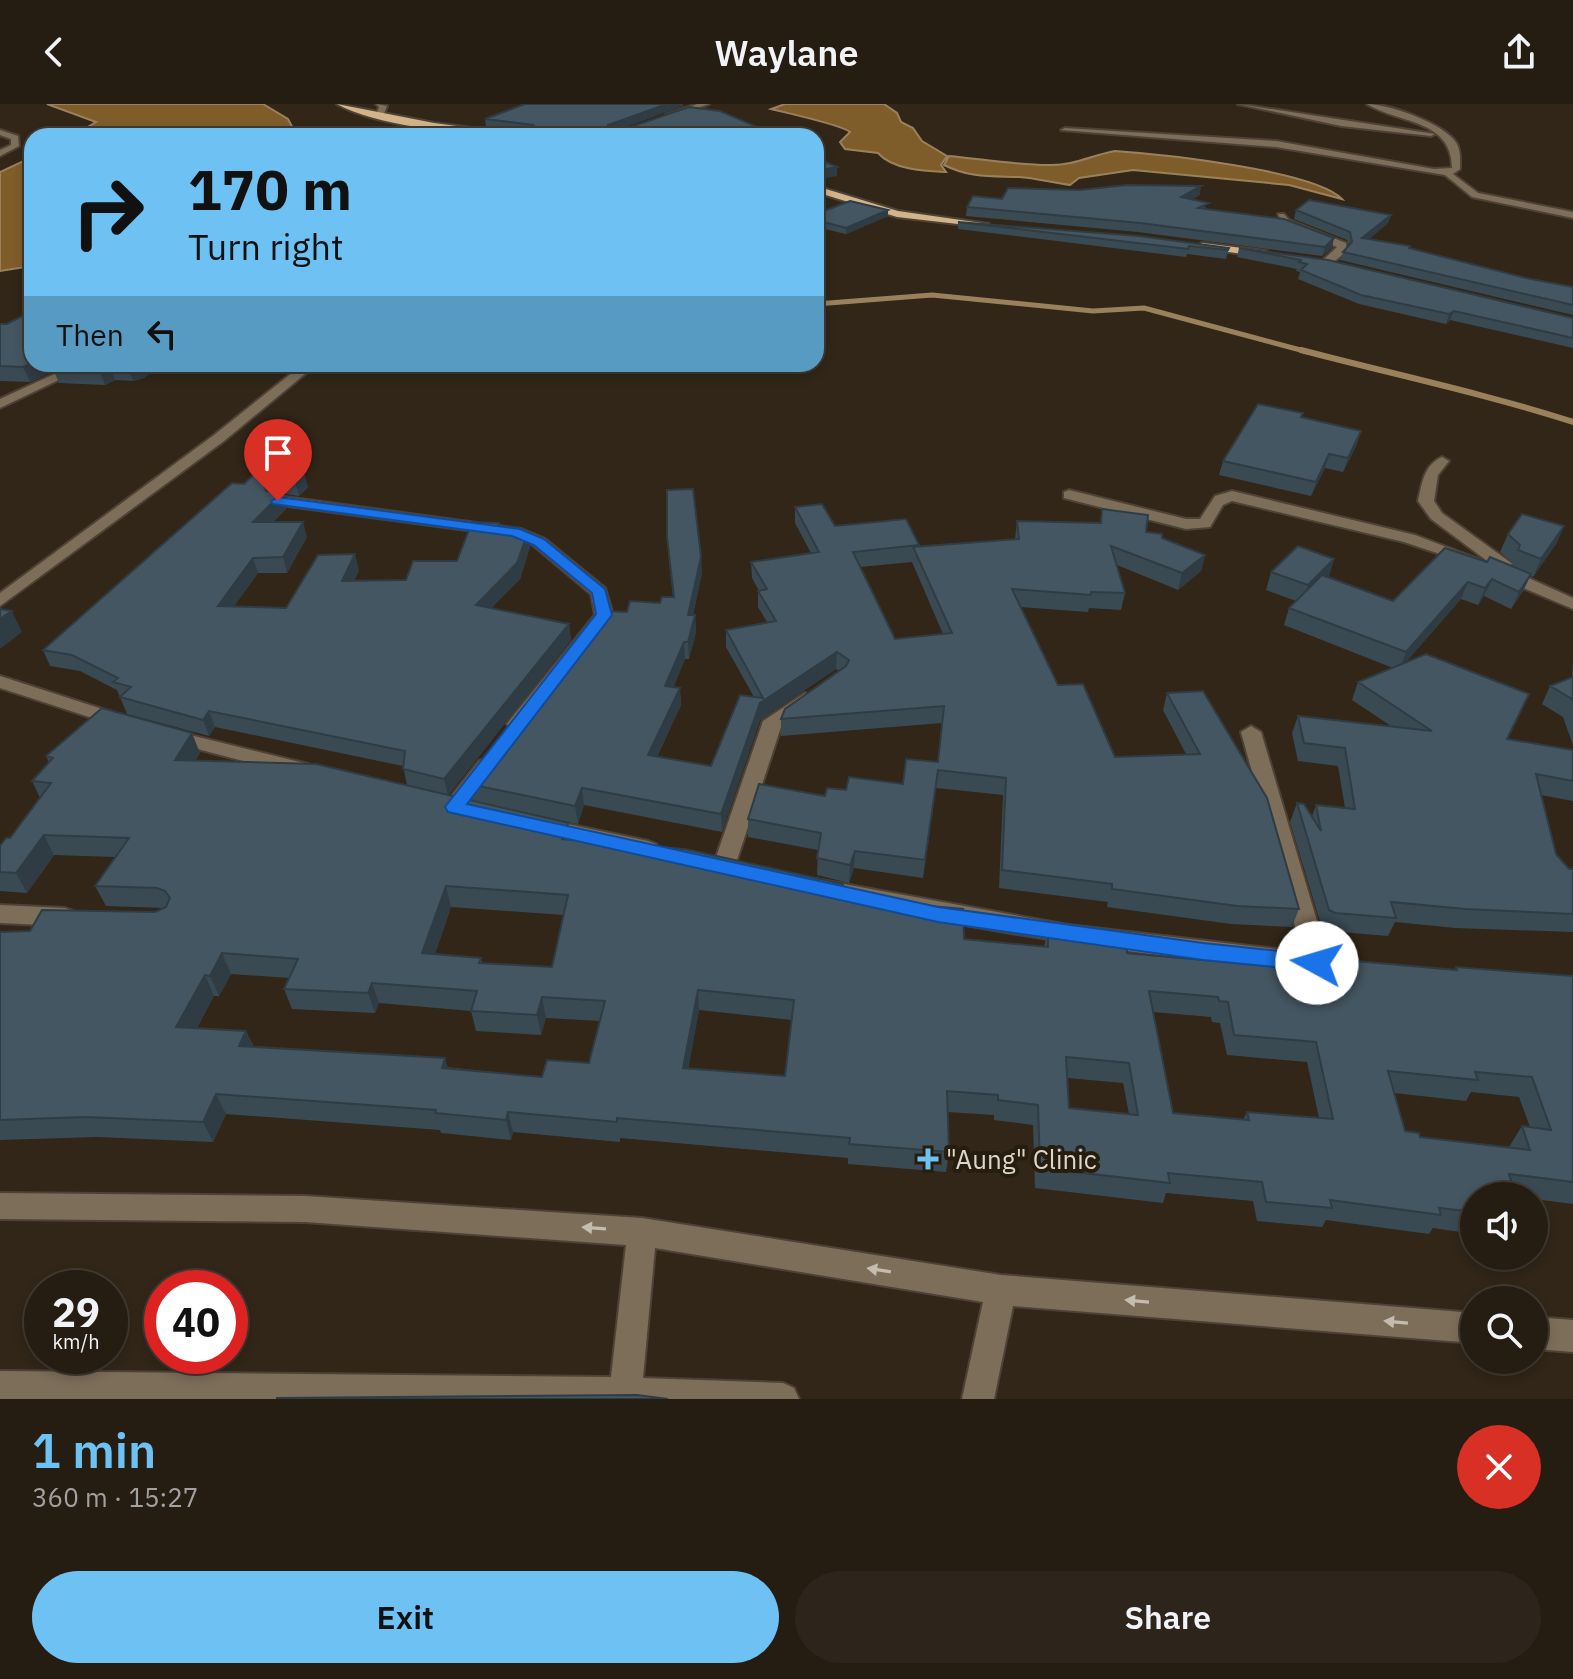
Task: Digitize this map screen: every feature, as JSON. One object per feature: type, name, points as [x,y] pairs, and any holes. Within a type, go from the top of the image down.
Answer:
[{"type":"main road","points":[[341,104],[379,117],[451,128]]},
{"type":"main road","points":[[824,191],[897,214],[1002,226]]},
{"type":"main road","points":[[1184,244],[1273,255]]},
{"type":"main road","points":[[1313,261],[1340,267]]},
{"type":"street","points":[[379,117],[383,106],[380,104]]},
{"type":"street","points":[[662,118],[705,104]]},
{"type":"street","points":[[1242,104],[1341,124],[1442,134]]},
{"type":"street","points":[[1371,104],[1442,134],[1452,143],[1457,159],[1456,169],[1447,173]]},
{"type":"street","points":[[685,111],[718,112]]},
{"type":"street","points":[[1065,130],[1276,144],[1447,173],[1475,195],[1573,215]]},
{"type":"street","points":[[0,132],[15,138],[15,146],[0,153]]},
{"type":"street","points":[[1281,216],[1286,222],[1342,245],[1342,251],[1326,263]]},
{"type":"street","points":[[0,404],[69,372]]},
{"type":"street","points":[[0,601],[219,438],[301,372]]},
{"type":"street","points":[[1442,461],[1431,474],[1426,501],[1436,516],[1528,583]]},
{"type":"street","points":[[1069,495],[1195,524],[1204,524],[1210,518],[1215,502],[1232,496],[1447,550],[1573,604]]},
{"type":"street","points":[[278,501],[515,532],[539,542],[599,592],[604,615],[497,750],[447,805],[484,814]]},
{"type":"street","points":[[0,682],[146,730],[315,773]]},
{"type":"street","points":[[724,866],[773,721],[823,687]]},
{"type":"street","points":[[1251,732],[1317,963]]},
{"type":"street","points":[[514,820],[664,853]]},
{"type":"street","points":[[800,883],[938,914],[1203,952],[1347,966]]},
{"type":"street","points":[[0,914],[90,917]]},
{"type":"street","points":[[0,1206],[305,1209],[642,1232],[1001,1290],[1460,1327]]},
{"type":"street","points":[[625,1396],[642,1232]]},
{"type":"street","points":[[978,1399],[1001,1290]]},
{"type":"street","points":[[1548,1334],[1573,1336]]},
{"type":"street","points":[[0,1387],[262,1394],[783,1399]]},
{"type":"shaded area","points":[[47,104],[263,104],[288,119],[293,128],[86,128],[96,122]]},
{"type":"shaded area","points":[[785,104],[884,104],[897,113],[901,122],[913,128],[922,141],[947,156],[941,165],[946,172],[910,168],[892,163],[878,153],[845,149],[840,142],[850,132],[771,109]]},
{"type":"shaded area","points":[[1115,151],[1199,160],[1269,172],[1326,189],[1342,199],[1289,185],[1133,170],[1079,178],[1070,185],[972,174],[944,165],[949,156],[1058,165]]},
{"type":"shaded area","points":[[24,161],[24,267],[0,271],[0,172]]},
{"type":"building","points":[[525,104],[667,104],[608,125],[607,128],[536,128],[533,125],[485,119]]},
{"type":"building","points":[[689,107],[720,111],[759,128],[628,128]]},
{"type":"building","points":[[824,161],[837,167],[824,169]]},
{"type":"building","points":[[1127,185],[1201,186],[1181,197],[1209,203],[1198,208],[1284,219],[1334,238],[1325,247],[1140,223],[967,207],[973,196],[1002,199],[1008,188],[1080,190]]},
{"type":"building","points":[[1309,200],[1391,215],[1362,238],[1410,246],[1526,278],[1573,287],[1573,305],[1343,252],[1352,242],[1350,232],[1296,210]]},
{"type":"building","points":[[850,201],[888,210],[846,228],[824,222],[824,211]]},
{"type":"building","points":[[958,222],[1139,236],[1229,248],[1189,246],[1188,249]]},
{"type":"building","points":[[1239,248],[1328,260],[1573,318],[1573,338],[1454,311],[1449,314],[1361,295],[1301,270],[1307,264],[1299,262],[1301,260]]},
{"type":"building","points":[[24,315],[23,367],[0,366],[0,324],[7,324]]},
{"type":"building","points":[[1258,404],[1303,413],[1301,417],[1361,431],[1348,458],[1329,454],[1316,482],[1223,461]]},
{"type":"building","points":[[260,468],[304,472],[295,481],[274,478],[264,484],[266,491],[281,494],[253,522],[303,522],[283,557],[253,558],[218,606],[286,608],[318,555],[355,554],[342,581],[406,580],[413,561],[457,561],[472,522],[499,523],[498,526],[528,532],[517,563],[476,605],[569,624],[444,779],[403,769],[405,751],[209,711],[203,720],[120,697],[131,687],[113,682],[118,678],[72,655],[43,650],[232,483],[244,484]]},
{"type":"building","points":[[693,489],[701,557],[688,615],[695,615],[688,642],[684,642],[665,686],[680,688],[648,755],[711,766],[740,695],[763,698],[726,630],[776,621],[758,591],[767,589],[751,562],[819,552],[795,507],[822,504],[835,526],[906,519],[919,545],[853,552],[895,639],[952,633],[913,547],[1019,539],[1017,521],[1101,523],[1102,509],[1148,515],[1146,532],[1162,534],[1162,538],[1205,555],[1182,573],[1111,546],[1125,593],[1091,592],[1091,595],[1012,589],[1058,685],[1083,684],[1115,757],[1200,754],[1167,693],[1203,691],[1267,798],[1299,909],[1237,906],[1112,889],[1112,884],[1002,870],[1006,778],[938,770],[925,860],[855,851],[850,865],[817,858],[821,833],[748,819],[759,784],[825,796],[827,788],[846,790],[849,777],[903,784],[906,759],[938,762],[944,706],[781,719],[785,709],[846,666],[849,660],[837,652],[760,703],[721,814],[582,788],[575,806],[469,784],[592,628],[597,629],[605,611],[627,612],[630,601],[660,603],[662,597],[674,597],[667,537],[667,490]]},
{"type":"building","points":[[1522,514],[1564,526],[1541,559],[1518,550],[1520,545],[1508,534]]},
{"type":"building","points":[[1298,546],[1334,559],[1308,585],[1271,572]]},
{"type":"building","points":[[1445,548],[1487,562],[1490,557],[1531,574],[1519,592],[1492,579],[1485,588],[1468,582],[1406,652],[1289,608],[1322,575],[1393,601]]},
{"type":"building","points":[[0,609],[12,611],[0,619]]},
{"type":"building","points":[[1426,654],[1529,694],[1507,739],[1573,750],[1573,781],[1536,774],[1556,854],[1569,869],[1573,869],[1573,914],[1391,902],[1396,918],[1329,910],[1297,803],[1304,804],[1321,831],[1316,805],[1355,809],[1345,748],[1304,743],[1298,716],[1432,731],[1358,682]]},
{"type":"building","points":[[1573,677],[1573,701],[1550,686]]},
{"type":"building","points":[[102,708],[192,733],[175,760],[316,764],[568,823],[562,839],[685,849],[843,884],[838,898],[963,909],[964,939],[1048,947],[1048,926],[1126,935],[1127,953],[1303,969],[1299,956],[1457,970],[1456,967],[1573,976],[1573,1182],[1509,1174],[1512,1182],[1460,1182],[1460,1210],[1439,1208],[1441,1215],[1330,1200],[1332,1208],[1266,1202],[1262,1182],[1168,1173],[1170,1183],[1040,1168],[1038,1105],[998,1100],[998,1095],[947,1091],[949,1152],[849,1144],[850,1138],[617,1118],[617,1122],[508,1112],[506,1120],[435,1113],[436,1110],[216,1094],[203,1122],[85,1117],[0,1120],[0,932],[30,931],[42,910],[155,912],[166,907],[170,898],[165,891],[157,888],[95,886],[129,838],[44,835],[16,873],[0,872],[0,846],[6,838],[10,838],[51,783],[32,781],[53,758],[46,756]],"holes":[[[446,886],[568,895],[552,967],[479,963],[481,958],[422,953]],[[222,953],[298,959],[284,989],[368,993],[372,983],[477,991],[471,1011],[537,1015],[542,997],[605,1001],[589,1063],[547,1060],[542,1077],[442,1068],[445,1058],[239,1046],[246,1031],[176,1027],[205,975],[210,976]],[[698,990],[794,1000],[785,1076],[683,1068]],[[1149,991],[1218,997],[1219,1001],[1228,1002],[1234,1035],[1316,1042],[1333,1119],[1247,1112],[1249,1120],[1173,1113]],[[1066,1057],[1129,1063],[1138,1115],[1069,1108]],[[1388,1071],[1478,1080],[1475,1072],[1532,1077],[1551,1130],[1522,1126],[1530,1150],[1420,1137],[1419,1133],[1405,1131]]]},
{"type":"building","points":[[637,1395],[668,1399],[277,1399],[277,1398]]},
{"type":"waterway","points":[[824,303],[932,295],[1093,311],[1144,308],[1308,352]]},
{"type":"waterway","points":[[1301,350],[1573,422]]},
{"type":"place","name":"\"Aung\" Clinic","points":[[928,1159]]},
{"type":"route","points":[[278,501],[416,520],[482,525],[515,532],[539,542],[599,592],[604,615],[454,807],[938,914],[1203,952],[1317,963]]}]
